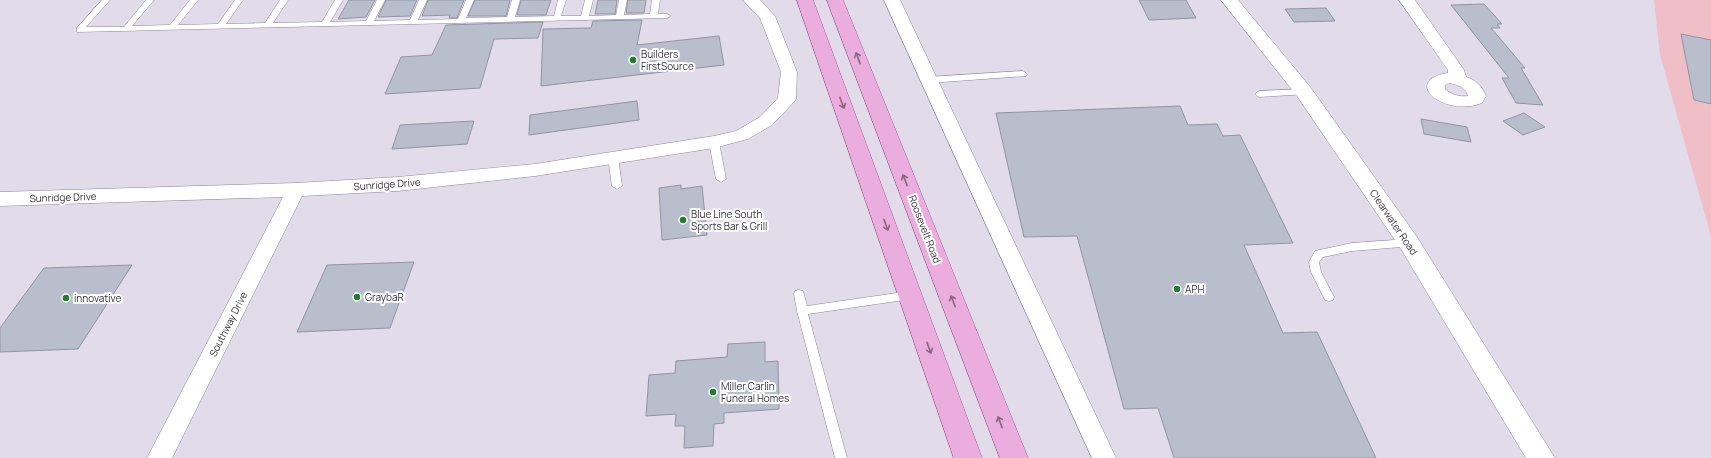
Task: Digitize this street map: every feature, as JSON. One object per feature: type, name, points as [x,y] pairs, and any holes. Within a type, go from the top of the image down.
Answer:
[{"type":"main road","points":[[805,0],[968,458]]},
{"type":"main road","name":"Roosevelt Road","points":[[835,0],[1014,458]]},
{"type":"street","name":"Sunridge Drive","points":[[0,199],[296,190],[398,184],[535,170],[714,142],[742,135],[766,121],[787,99],[789,72],[766,16],[751,0]]},
{"type":"street","points":[[892,0],[1104,458]]},
{"type":"street","name":"Clearwater Road","points":[[1229,0],[1304,92],[1409,243],[1541,458]]},
{"type":"street","points":[[1407,0],[1456,70],[1458,80]]},
{"type":"street","name":"Southway Drive","points":[[159,458],[296,190]]},
{"type":"lane","points":[[106,0],[80,30],[667,16]]},
{"type":"lane","points":[[126,29],[150,0]]},
{"type":"lane","points":[[172,28],[194,0]]},
{"type":"lane","points":[[220,27],[239,0]]},
{"type":"lane","points":[[267,26],[284,0]]},
{"type":"lane","points":[[325,24],[339,0]]},
{"type":"lane","points":[[369,23],[381,0]]},
{"type":"lane","points":[[413,22],[423,0]]},
{"type":"lane","points":[[461,21],[470,0]]},
{"type":"lane","points":[[510,20],[516,0]]},
{"type":"lane","points":[[557,18],[562,0]]},
{"type":"lane","points":[[584,18],[589,0]]},
{"type":"lane","points":[[620,17],[623,0]]},
{"type":"lane","points":[[654,16],[656,0]]},
{"type":"lane","points":[[929,80],[1023,74]]},
{"type":"lane","points":[[1259,94],[1304,92]]},
{"type":"lane","points":[[714,142],[721,179]]},
{"type":"lane","points":[[613,157],[617,186]]},
{"type":"lane","points":[[1329,297],[1316,272],[1314,262],[1319,254],[1353,246],[1409,243]]},
{"type":"lane","points":[[799,294],[802,311],[840,458]]},
{"type":"lane","points":[[802,311],[911,295]]},
{"type":"shaded area","points":[[1654,0],[1711,0],[1711,236],[1660,55]]},
{"type":"building","points":[[349,0],[375,0],[366,17],[338,19]]},
{"type":"building","points":[[386,0],[417,0],[410,16],[378,17]]},
{"type":"building","points":[[428,0],[464,0],[457,18],[449,18],[450,15],[422,16]]},
{"type":"building","points":[[475,0],[510,0],[506,16],[468,16]]},
{"type":"building","points":[[521,0],[551,0],[546,15],[517,15]]},
{"type":"building","points":[[598,0],[617,0],[615,14],[595,14]]},
{"type":"building","points":[[628,0],[646,0],[644,13],[626,13]]},
{"type":"building","points":[[1139,0],[1186,0],[1196,18],[1149,20]]},
{"type":"building","points":[[1484,4],[1502,24],[1497,24],[1500,28],[1491,28],[1525,68],[1521,68],[1543,105],[1516,103],[1502,78],[1509,78],[1451,5]]},
{"type":"building","points":[[1326,8],[1335,21],[1294,22],[1285,9]]},
{"type":"building","name":"Builders FirstSource","points":[[642,20],[637,45],[719,36],[724,65],[541,86],[543,29],[591,28],[593,21]]},
{"type":"building","points":[[543,22],[538,38],[494,39],[480,88],[385,94],[401,57],[432,55],[446,25]]},
{"type":"building","points":[[1681,34],[1711,40],[1711,104],[1694,100]]},
{"type":"building","points":[[637,101],[639,120],[529,135],[530,115]]},
{"type":"building","name":"APH","points":[[1180,106],[1188,125],[1217,124],[1223,136],[1240,135],[1293,243],[1244,245],[1283,333],[1317,332],[1376,458],[1174,458],[1158,408],[1124,409],[1077,236],[1024,237],[996,113]]},
{"type":"building","points":[[1524,113],[1545,127],[1523,135],[1503,121]]},
{"type":"building","points":[[1421,119],[1467,127],[1471,142],[1424,134]]},
{"type":"building","points":[[474,121],[467,144],[392,149],[400,125]]},
{"type":"building","name":"Blue Line South Sports Bar & Grill","points":[[681,185],[681,189],[702,186],[707,235],[662,240],[659,188]]},
{"type":"building","name":"GraybaR","points":[[414,262],[390,328],[297,332],[327,265]]},
{"type":"building","name":"innovative","points":[[132,265],[78,349],[0,352],[0,328],[44,268]]},
{"type":"building","name":"Miller Carlin Funeral Homes","points":[[765,342],[765,362],[778,361],[779,409],[724,413],[724,423],[714,424],[713,446],[684,448],[685,426],[675,426],[676,414],[646,416],[649,375],[675,373],[676,361],[727,357],[728,344]]},
{"type":"place","name":"Builders FirstSource","points":[[633,60]]},
{"type":"place","name":"Blue Line South Sports Bar & Grill","points":[[683,220]]},
{"type":"place","name":"APH","points":[[1177,289]]},
{"type":"place","name":"GraybaR","points":[[357,297]]},
{"type":"place","name":"innovative","points":[[66,298]]},
{"type":"place","name":"Miller Carlin Funeral Homes","points":[[713,392]]}]
